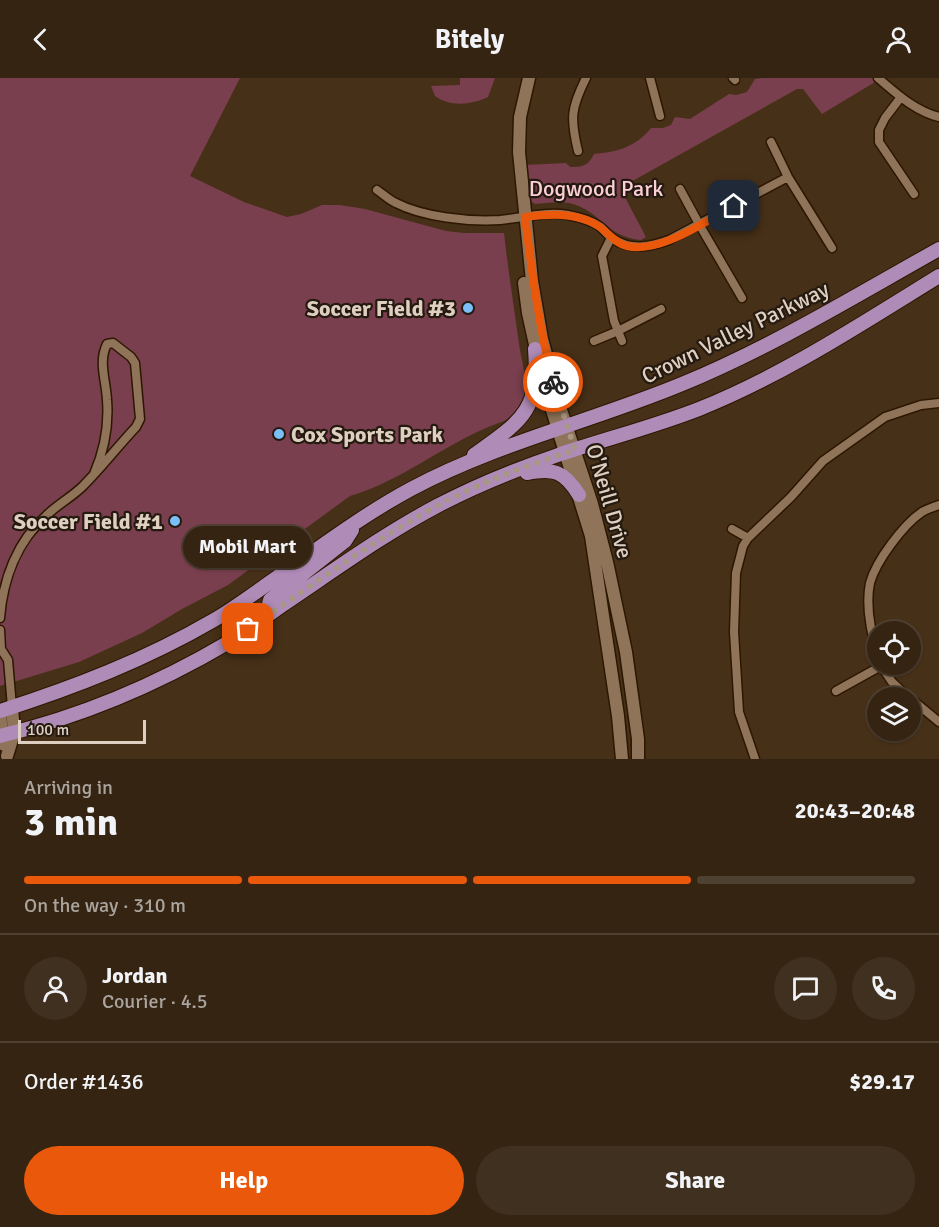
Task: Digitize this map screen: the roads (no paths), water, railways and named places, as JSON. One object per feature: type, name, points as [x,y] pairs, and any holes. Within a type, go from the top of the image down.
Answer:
[{"type":"main road","name":"O'Neill Drive","points":[[521,78],[512,123],[512,150],[542,339],[561,427]]},
{"type":"main road","name":"O'Neill Drive","points":[[529,78],[520,117],[519,152],[528,313],[535,349],[561,427],[592,504],[626,652],[638,740],[638,759]]},
{"type":"main road","name":"Crown Valley Parkway","points":[[3,708],[64,690],[101,676],[215,620],[356,522],[411,489],[458,466],[561,427],[639,401],[729,364],[781,338],[939,249]]},
{"type":"main road","points":[[5,735],[66,717],[162,677],[230,641],[349,560],[437,506],[570,451],[699,409],[745,388],[815,352],[939,276]]},
{"type":"main road","points":[[458,466],[505,432],[522,416],[536,387],[535,349]]},
{"type":"main road","name":"O'Neill Drive","points":[[570,451],[579,495],[591,536],[618,716],[622,759]]},
{"type":"main road","points":[[493,481],[537,471],[556,472],[565,476],[579,495]]},
{"type":"main road","points":[[266,617],[270,600],[345,541],[356,522]]},
{"type":"main road","points":[[3,708],[8,757]]},
{"type":"street","points":[[578,151],[572,125],[576,98],[586,78]]},
{"type":"street","points":[[650,78],[660,116]]},
{"type":"street","points":[[878,78],[901,97],[926,113],[939,117]]},
{"type":"street","points":[[901,97],[879,129],[879,142],[914,194]]},
{"type":"street","points":[[771,142],[788,177],[832,248]]},
{"type":"street","points":[[377,190],[394,203],[444,217],[497,220],[547,214],[568,215],[599,226],[611,238],[627,246],[651,246],[669,240],[788,177]]},
{"type":"street","points":[[680,189],[742,298]]},
{"type":"street","points":[[611,238],[602,256],[614,321],[622,341]]},
{"type":"street","points":[[594,341],[661,309]]},
{"type":"street","points":[[0,618],[5,585],[22,544],[41,520],[94,474],[136,427],[140,419],[135,363],[117,344],[113,343],[107,344],[103,357],[108,402],[107,425],[104,447],[94,474]]},
{"type":"street","points":[[755,759],[739,712],[734,632],[736,573],[747,538],[791,497],[823,461],[885,417],[921,405],[939,403]]},
{"type":"street","points":[[870,621],[868,604],[870,582],[885,554],[904,527],[923,511],[939,505]]},
{"type":"street","points":[[732,528],[747,538]]},
{"type":"street","points":[[0,630],[1,650],[8,660],[3,708]]},
{"type":"street","points":[[836,691],[867,673]]},
{"type":"street","points":[[887,675],[898,687]]},
{"type":"street","points":[[921,707],[939,722]]},
{"type":"place","name":"Soccer Field #3","points":[[468,308]]},
{"type":"place","name":"Cox Sports Park","points":[[279,434]]},
{"type":"place","name":"Soccer Field #1","points":[[175,521]]},
{"type":"place","name":"Mobil Mart","points":[[248,629]]},
{"type":"park label","name":"Dogwood Park","points":[[596,188]]}]
